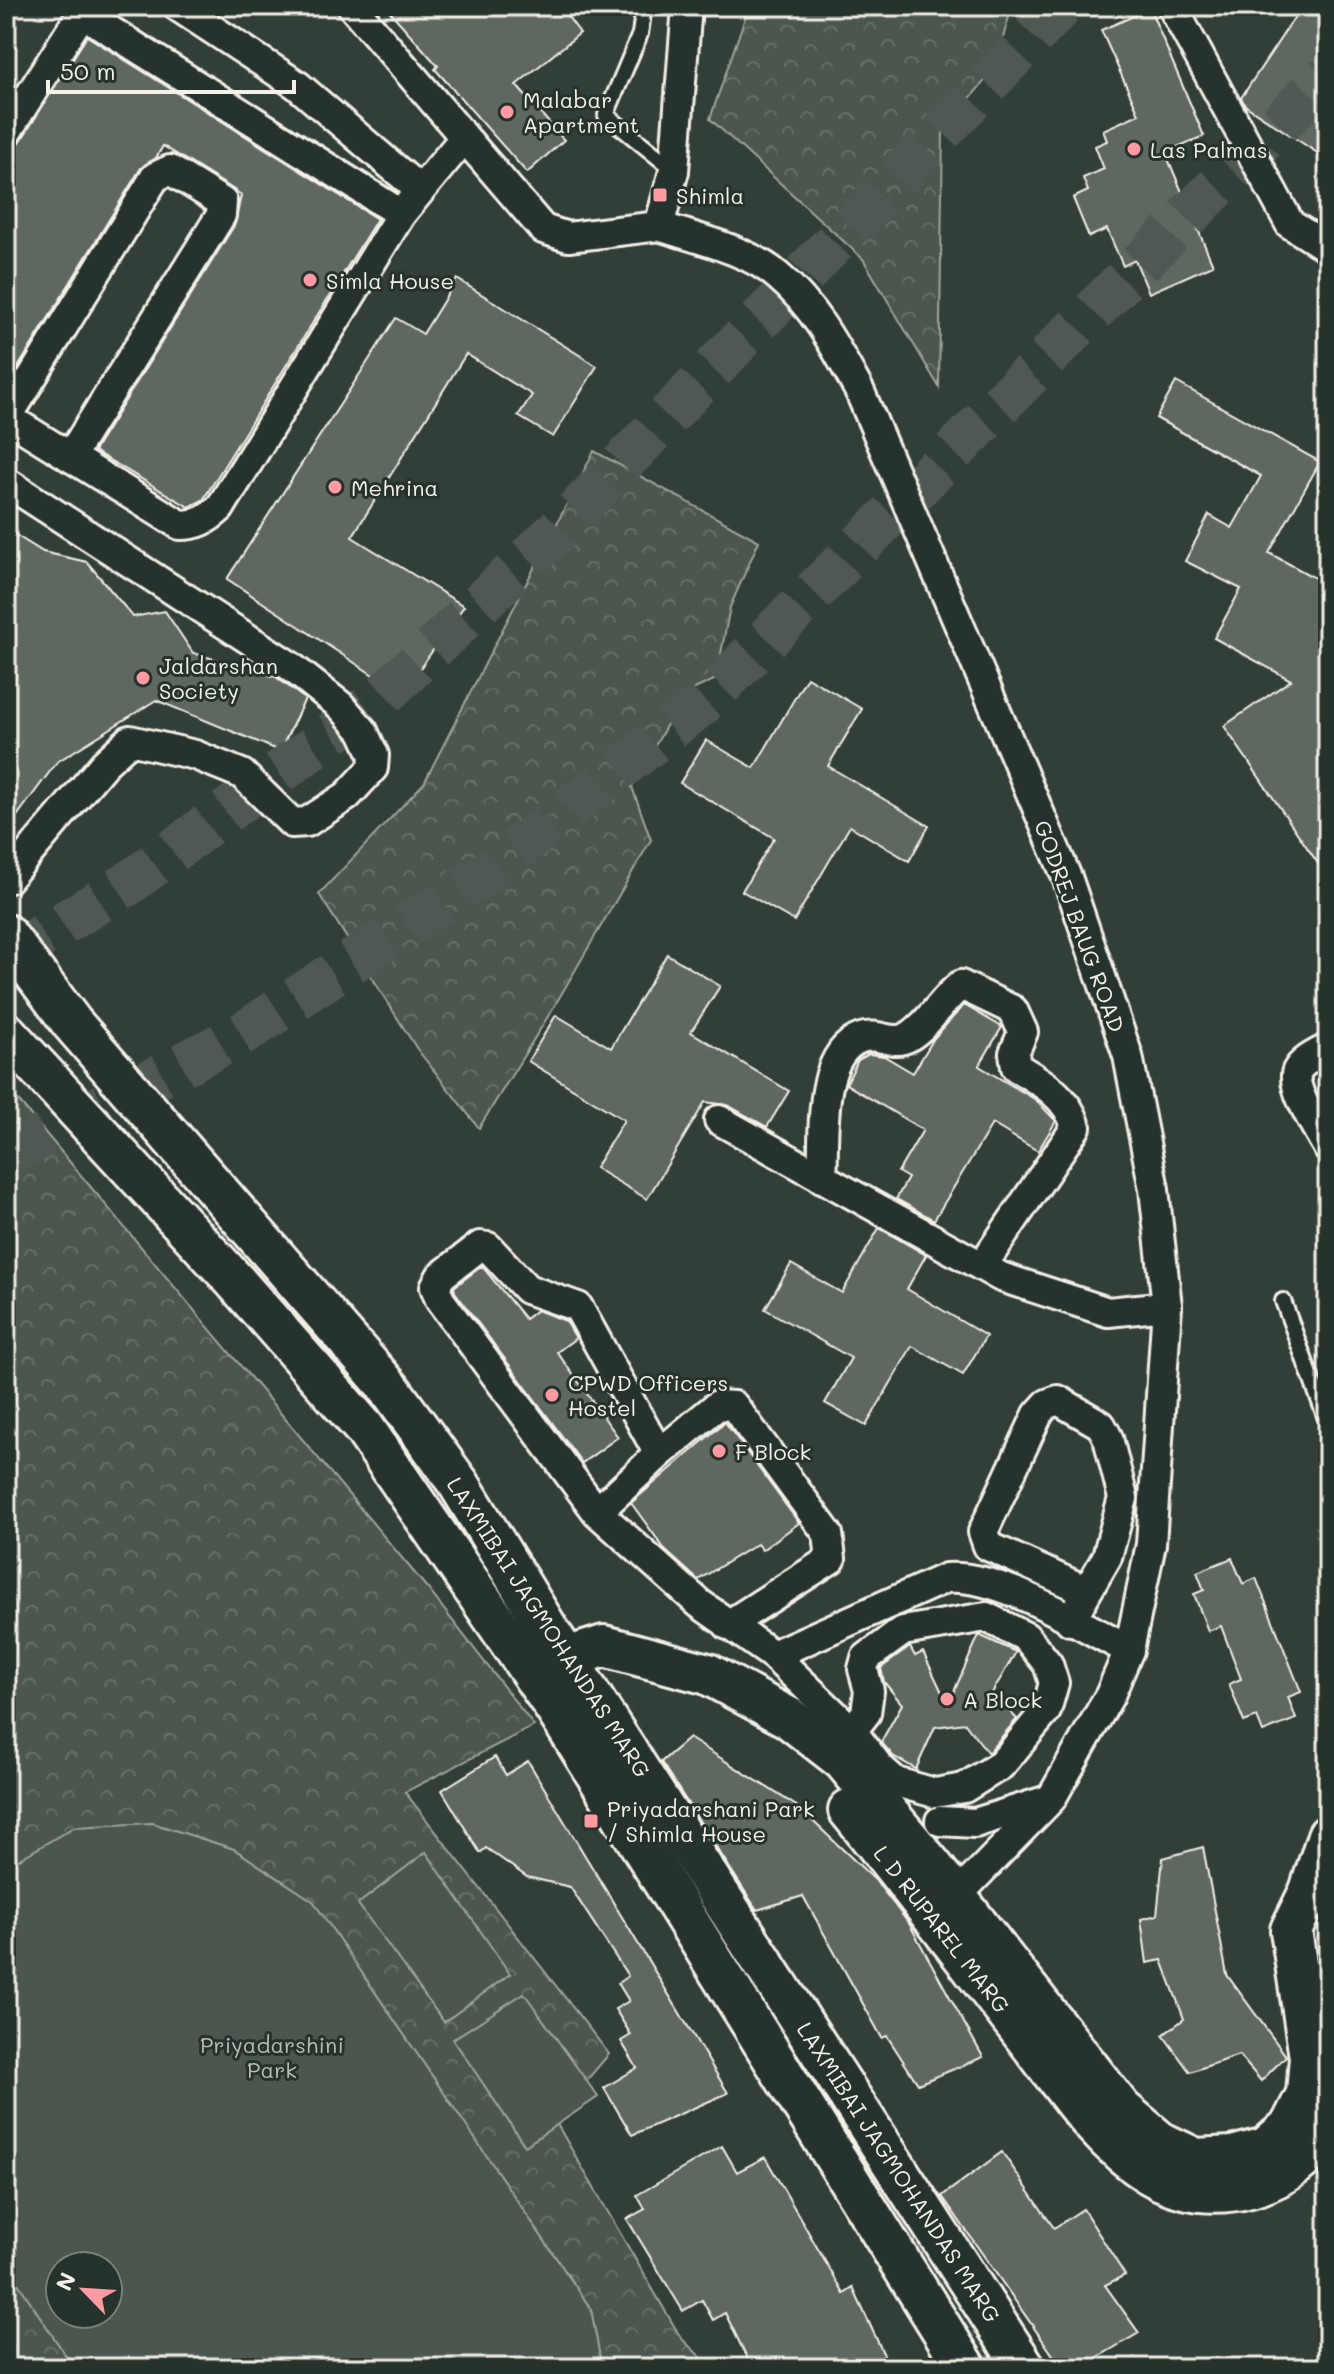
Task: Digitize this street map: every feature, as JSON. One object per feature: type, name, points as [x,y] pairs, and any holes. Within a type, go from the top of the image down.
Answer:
[{"type":"main road","name":"LAXMIBAI JAGMOHANDAS MARG","points":[[6,935],[72,1023],[390,1389],[459,1484],[553,1670],[870,2214],[966,2368]]},
{"type":"main road","name":"LAXMIBAI JAGMOHANDAS MARG","points":[[6,1033],[235,1281],[364,1428],[553,1670],[909,2186],[1025,2368]]},
{"type":"main road","name":"L D RUPAREL MARG","points":[[553,1670],[604,1646],[677,1667],[699,1692],[782,1728],[945,1908],[1095,2127],[1152,2176],[1197,2189],[1238,2191],[1268,2183],[1295,2168],[1328,2126]]},
{"type":"main road","points":[[945,1908],[1121,2109],[1160,2142],[1196,2159],[1232,2157],[1266,2148],[1291,2126],[1307,2094],[1310,2057],[1291,1930],[1319,1908],[1328,1836]]},
{"type":"main road","points":[[870,2214],[909,2186]]},
{"type":"street","points":[[177,6],[297,85],[420,190]]},
{"type":"street","points":[[352,6],[543,229],[568,237],[659,226],[674,171],[687,6]]},
{"type":"street","points":[[1172,6],[1290,224],[1314,243],[1328,248]]},
{"type":"street","points":[[6,133],[85,9],[401,214]]},
{"type":"street","points":[[70,457],[221,215],[222,202],[216,196],[170,170],[155,177],[6,418],[180,525],[208,519],[220,508],[401,214],[464,138]]},
{"type":"street","name":"GODREJ BAUG ROAD","points":[[659,226],[735,253],[777,275],[821,322],[860,392],[1068,880],[1128,1056],[1154,1189],[1167,1306],[1151,1544],[1129,1650],[1110,1695],[1051,1799],[945,1908]]},
{"type":"street","points":[[6,482],[290,666],[341,706],[363,731],[374,755],[373,768],[347,796],[307,822],[292,823],[242,774],[195,755],[130,740],[16,849],[10,881]]},
{"type":"street","points":[[822,1178],[829,1074],[838,1054],[857,1039],[874,1034],[896,1041],[910,1036],[961,985],[1013,1010],[1023,1032],[1014,1053],[1016,1067],[1071,1109],[1076,1127],[982,1266]]},
{"type":"street","points":[[1328,1048],[1295,1073],[1295,1085],[1328,1148]]},
{"type":"street","points":[[719,1120],[1001,1277],[1108,1312],[1167,1306]]},
{"type":"street","points":[[659,1454],[578,1307],[567,1300],[540,1296],[527,1289],[488,1247],[480,1246],[441,1276],[435,1287],[440,1300],[597,1512],[728,1625],[773,1655],[852,1731],[879,1767],[896,1782],[935,1793],[964,1788],[1001,1765],[1046,1711],[1054,1683],[1048,1664],[1026,1637],[986,1617],[903,1631],[866,1658],[863,1669],[869,1691],[866,1713],[852,1731]]},
{"type":"street","points":[[1070,1621],[1107,1557],[1123,1498],[1108,1438],[1101,1425],[1058,1400],[1047,1404],[1038,1414],[983,1532],[984,1541],[988,1546],[1087,1591]]},
{"type":"street","points":[[597,1512],[718,1405],[734,1406],[828,1534],[831,1559],[728,1625]]},
{"type":"street","points":[[773,1655],[946,1578],[963,1576],[993,1582],[1129,1650]]},
{"type":"street","points":[[964,1788],[975,1823]]},
{"type":"street","points":[[940,1821],[975,1823],[1051,1799]]},
{"type":"lane","points":[[644,6],[640,34],[606,115],[674,171]]},
{"type":"lane","points":[[1283,1301],[1328,1424]]},
{"type":"green space","points":[[749,6],[1012,6],[994,70],[943,130],[939,387],[863,259],[710,119]]},
{"type":"green space","points":[[594,451],[759,541],[730,607],[716,679],[684,694],[632,787],[651,840],[479,1128],[417,1049],[319,894],[424,783]]},
{"type":"green space","name":"Priyadarshini Park","points":[[6,1086],[428,1589],[534,1726],[405,1792],[609,2054],[554,2119],[681,2338],[712,2368],[6,2368]]},
{"type":"green space","points":[[152,1823],[234,1849],[313,1901],[591,2309],[602,2368],[74,2368],[49,2330],[124,2330],[124,2250],[44,2250],[44,2323],[6,2265],[6,1867],[74,1827]]},
{"type":"green space","points":[[426,1852],[510,1974],[444,2022],[358,1904]]},
{"type":"green space","points":[[524,1993],[598,2097],[525,2146],[453,2039]]},
{"type":"building","name":"Malabar Apartment","points":[[385,6],[560,6],[580,33],[516,85],[564,140],[527,173],[435,69],[438,66]]},
{"type":"building","points":[[1302,6],[1328,6],[1328,160],[1246,106],[1241,98]]},
{"type":"building","name":"Las Palmas","points":[[1150,9],[1204,136],[1165,152],[1213,265],[1149,293],[1135,260],[1123,266],[1107,229],[1089,237],[1073,198],[1088,191],[1083,178],[1104,169],[1095,146],[1107,141],[1103,130],[1139,114],[1101,30]]},
{"type":"building","name":"Simla House","points":[[87,36],[377,219],[203,500],[189,507],[94,451],[235,224],[241,195],[231,188],[163,146],[156,158],[141,168],[6,387],[6,150],[20,142]]},
{"type":"building","name":"Mehrina","points":[[457,279],[597,366],[553,437],[518,416],[532,395],[466,354],[352,537],[464,606],[402,694],[227,579],[396,318],[423,334]]},
{"type":"building","points":[[1176,382],[1320,462],[1269,553],[1328,585],[1328,878],[1224,726],[1291,680],[1214,638],[1241,589],[1185,561],[1209,515],[1232,528],[1261,476],[1156,418]]},
{"type":"building","name":"Jaldarshan Society","points":[[6,529],[43,552],[87,562],[133,617],[165,611],[193,653],[276,677],[305,699],[280,751],[156,700],[57,762],[6,831]]},
{"type":"building","points":[[807,677],[862,709],[828,766],[929,826],[909,861],[850,826],[794,921],[742,891],[774,838],[680,783],[706,740],[754,768]]},
{"type":"building","points":[[667,954],[720,986],[691,1032],[789,1091],[767,1127],[727,1105],[705,1102],[647,1199],[595,1168],[624,1120],[528,1061],[556,1015],[611,1048]]},
{"type":"building","points":[[964,1005],[1002,1027],[979,1066],[1036,1100],[1056,1121],[1038,1151],[992,1124],[934,1220],[896,1199],[908,1178],[898,1172],[923,1130],[846,1084],[858,1060],[869,1054],[884,1056],[913,1073],[934,1038]]},
{"type":"building","points":[[879,1228],[926,1255],[907,1289],[986,1336],[963,1375],[912,1346],[866,1426],[825,1403],[851,1358],[765,1309],[791,1264],[842,1293]]},
{"type":"building","name":"CPWD Officers Hostel","points":[[482,1266],[525,1319],[537,1310],[566,1321],[576,1338],[557,1352],[618,1437],[582,1463],[455,1292],[454,1287]]},
{"type":"building","name":"F Block","points":[[725,1422],[799,1523],[762,1550],[757,1544],[698,1580],[666,1551],[631,1503]]},
{"type":"building","points":[[1232,1558],[1243,1584],[1256,1578],[1301,1692],[1288,1697],[1296,1719],[1263,1732],[1257,1717],[1244,1722],[1229,1684],[1241,1679],[1221,1626],[1208,1631],[1194,1594],[1204,1590],[1197,1572]]},
{"type":"building","name":"A Block","points":[[979,1635],[1016,1652],[992,1693],[1017,1719],[988,1753],[965,1723],[935,1727],[916,1769],[893,1756],[881,1742],[902,1704],[884,1682],[881,1668],[910,1647],[915,1656],[923,1652],[948,1705]]},
{"type":"building","points":[[689,1738],[798,1807],[875,1880],[910,1925],[983,2057],[918,2084],[887,2036],[882,2038],[803,1896],[757,1910],[661,1762]]},
{"type":"building","points":[[495,1757],[506,1775],[528,1761],[728,2093],[632,2135],[604,2088],[637,2068],[621,2041],[631,2035],[615,2009],[629,2001],[618,1983],[628,1976],[570,1887],[527,1877],[486,1848],[480,1853],[442,1790]]},
{"type":"building","points":[[1203,1847],[1227,1975],[1286,2056],[1261,2081],[1239,2055],[1190,2072],[1163,2035],[1184,2019],[1162,1960],[1147,1963],[1141,1919],[1157,1915],[1163,1858]]},
{"type":"building","points":[[722,2146],[737,2172],[765,2157],[844,2294],[853,2288],[890,2368],[752,2368],[725,2313],[713,2320],[702,2300],[683,2311],[627,2219],[645,2209],[637,2195]]},
{"type":"building","points":[[1002,2152],[1054,2228],[1083,2209],[1125,2275],[1105,2285],[1139,2333],[1079,2368],[1062,2368],[942,2196]]},
{"type":"tunnel","points":[[6,958],[128,884],[379,699],[558,530],[1062,6]]},
{"type":"tunnel","points":[[6,1155],[244,1033],[486,873],[702,704],[1328,75]]},
{"type":"place","name":"Malabar Apartment","points":[[507,112]]},
{"type":"place","name":"Las Palmas","points":[[1134,149]]},
{"type":"place","name":"Shimla","points":[[660,195]]},
{"type":"place","name":"Simla House","points":[[310,280]]},
{"type":"place","name":"Mehrina","points":[[335,487]]},
{"type":"place","name":"Jaldarshan Society","points":[[143,678]]},
{"type":"place","name":"CPWD Officers Hostel","points":[[552,1395]]},
{"type":"place","name":"F Block","points":[[719,1451]]},
{"type":"place","name":"A Block","points":[[947,1699]]},
{"type":"place","name":"Priyadarshani Park / Shimla House","points":[[591,1821]]}]
